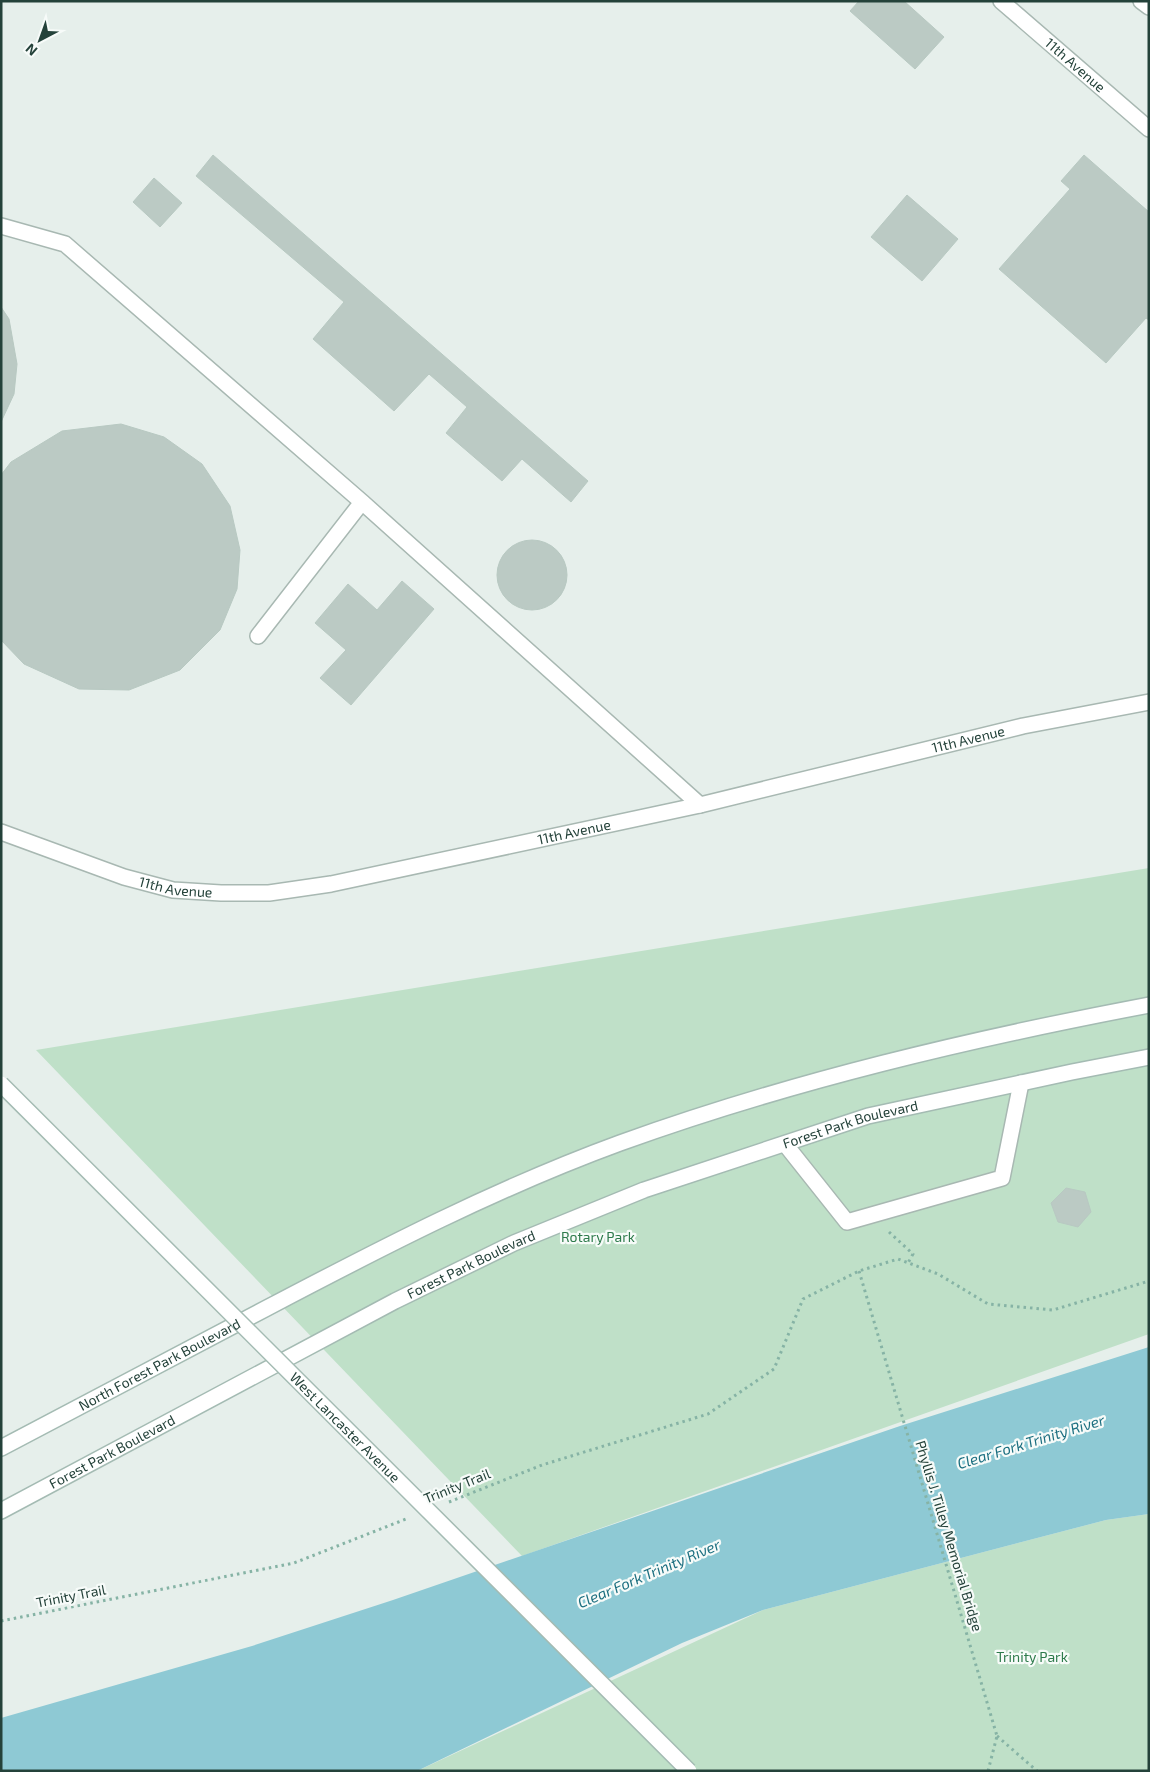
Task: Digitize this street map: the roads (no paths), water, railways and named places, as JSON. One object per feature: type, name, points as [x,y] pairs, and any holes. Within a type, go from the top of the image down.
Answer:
[{"type":"main road","name":"11th Avenue","points":[[1001,1],[1149,129]]},
{"type":"main road","points":[[1142,1],[1149,7]]},
{"type":"main road","points":[[1,226],[65,244],[362,502],[700,805]]},
{"type":"main road","points":[[258,636],[362,502]]},
{"type":"main road","name":"11th Avenue","points":[[1,832],[124,877],[173,890],[269,893],[331,884],[700,805],[1024,726],[1149,702]]},
{"type":"main road","name":"North Forest Park Boulevard","points":[[1,1448],[317,1282],[461,1210],[541,1175],[629,1140],[804,1084],[938,1049],[1063,1021],[1149,1005]]},
{"type":"main road","name":"Forest Park Boulevard","points":[[1,1512],[394,1301],[514,1243],[644,1190],[868,1116],[1149,1057]]},
{"type":"main road","points":[[785,1144],[847,1222],[1002,1178],[1021,1083]]},
{"type":"main road","name":"West Lancaster Avenue","points":[[1,1084],[689,1771]]},
{"type":"water","name":"Clear Fork Trinity River","points":[[1149,1347],[1149,1514],[1106,1520],[763,1610],[682,1643],[417,1771],[1,1771],[1,1718],[252,1646],[393,1600],[900,1426]]},
{"type":"park label","name":"Rotary Park","points":[[598,1237]]},
{"type":"park label","name":"Trinity Park","points":[[1032,1657]]}]
